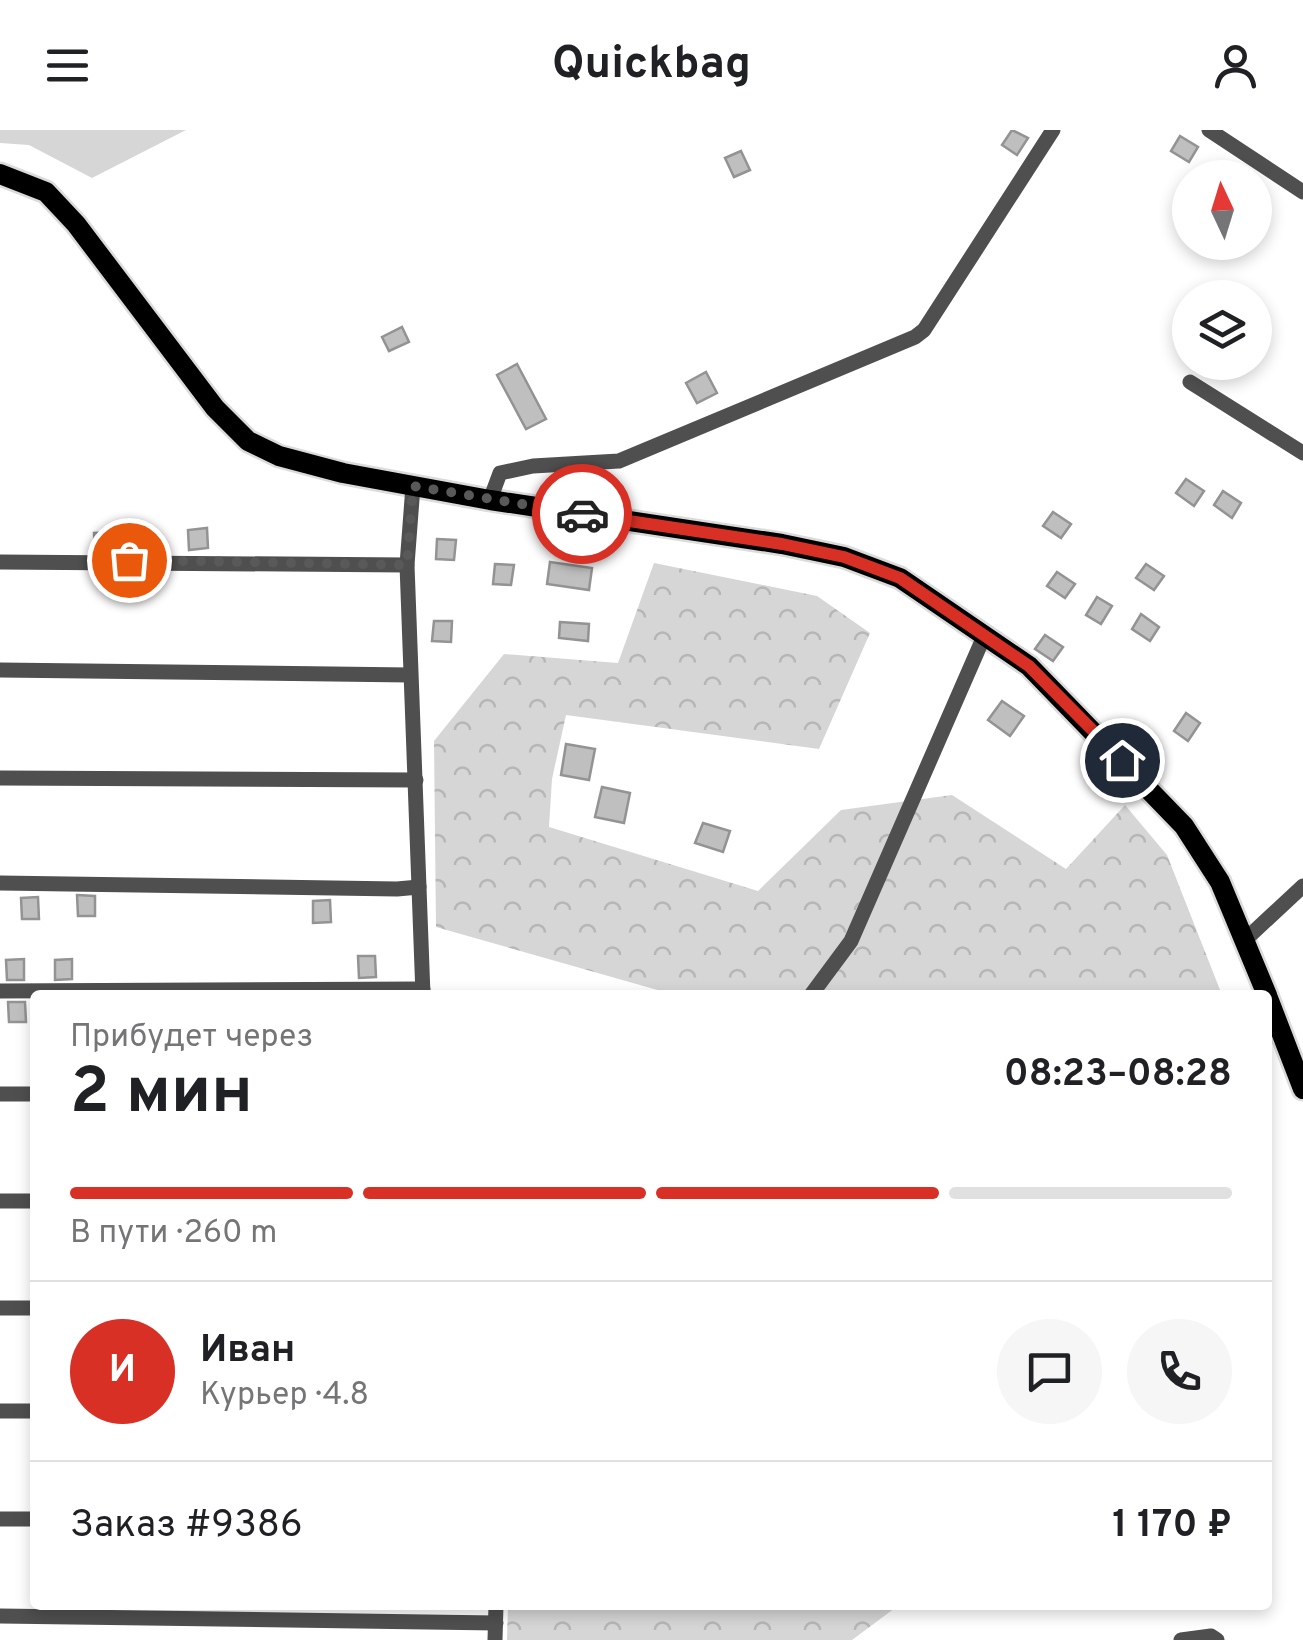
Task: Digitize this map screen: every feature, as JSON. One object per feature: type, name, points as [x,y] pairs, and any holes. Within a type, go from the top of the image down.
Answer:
[{"type":"main road","points":[[0,174],[46,192],[76,224],[215,408],[248,441],[304,464],[490,500],[782,544],[844,557],[900,578],[1029,666],[1184,826],[1220,882],[1265,990]]},
{"type":"main road","points":[[1272,1009],[1303,1088]]},
{"type":"street","points":[[490,500],[500,473],[533,466],[619,461],[915,337],[924,330],[1053,130]]},
{"type":"street","points":[[1209,130],[1303,192]]},
{"type":"street","points":[[1190,382],[1303,453]]},
{"type":"street","points":[[413,486],[407,565],[423,990]]},
{"type":"street","points":[[0,562],[407,565]]},
{"type":"street","points":[[814,990],[851,942],[985,634]]},
{"type":"street","points":[[0,670],[410,675]]},
{"type":"street","points":[[0,778],[416,780]]},
{"type":"street","points":[[0,883],[397,890],[419,886]]},
{"type":"street","points":[[1245,940],[1303,886]]},
{"type":"street","points":[[0,991],[30,991]]},
{"type":"street","points":[[0,1094],[30,1094]]},
{"type":"street","points":[[0,1200],[30,1201]]},
{"type":"street","points":[[0,1308],[30,1308]]},
{"type":"street","points":[[0,1411],[30,1411]]},
{"type":"street","points":[[0,1519],[30,1519]]},
{"type":"street","points":[[495,1640],[496,1610]]},
{"type":"street","points":[[0,1616],[496,1622]]},
{"type":"street","points":[[1181,1640],[1211,1636],[1217,1640]]},
{"type":"green space","points":[[0,130],[186,130],[92,178],[29,145],[0,143]]},
{"type":"green space","points":[[654,563],[817,596],[870,633],[819,749],[566,715],[552,779],[549,827],[758,891],[841,810],[952,795],[1066,869],[1125,805],[1167,855],[1220,990],[657,990],[436,927],[434,741],[504,654],[618,663]]},
{"type":"green space","points":[[508,1610],[892,1610],[852,1640],[507,1640]]},
{"type":"building","points":[[1012,130],[1028,138],[1017,155],[1002,145]]},
{"type":"building","points":[[1180,136],[1198,147],[1190,160],[1171,151]]},
{"type":"building","points":[[741,151],[750,170],[734,177],[725,158]]},
{"type":"building","points":[[402,327],[409,342],[389,351],[382,337]]},
{"type":"building","points":[[517,364],[546,419],[526,429],[497,375]]},
{"type":"building","points":[[706,372],[717,393],[697,403],[686,383]]},
{"type":"building","points":[[1186,479],[1204,491],[1194,506],[1176,493]]},
{"type":"building","points":[[1223,491],[1241,503],[1232,518],[1214,505]]},
{"type":"building","points":[[1053,512],[1071,524],[1061,538],[1043,526]]},
{"type":"building","points":[[207,528],[208,548],[189,550],[188,530]]},
{"type":"building","points":[[113,532],[113,552],[95,551],[94,533]]},
{"type":"building","points":[[437,539],[456,540],[454,560],[436,559]]},
{"type":"building","points":[[550,562],[592,568],[589,590],[547,584]]},
{"type":"building","points":[[495,564],[514,565],[511,585],[493,584]]},
{"type":"building","points":[[1146,564],[1164,576],[1154,590],[1136,578]]},
{"type":"building","points":[[1057,572],[1075,584],[1065,598],[1047,586]]},
{"type":"building","points":[[1097,597],[1112,606],[1101,624],[1086,615]]},
{"type":"building","points":[[1141,614],[1159,627],[1150,641],[1132,629]]},
{"type":"building","points":[[434,621],[452,621],[451,642],[432,641]]},
{"type":"building","points":[[560,622],[589,624],[588,641],[559,638]]},
{"type":"building","points":[[1045,635],[1063,647],[1053,661],[1035,649]]},
{"type":"building","points":[[1002,701],[1024,716],[1010,736],[988,720]]},
{"type":"building","points":[[1186,713],[1200,723],[1188,741],[1174,731]]},
{"type":"building","points":[[566,744],[595,749],[589,780],[561,775]]},
{"type":"building","points":[[602,787],[630,793],[624,823],[595,817]]},
{"type":"building","points":[[703,823],[730,831],[723,852],[695,843]]},
{"type":"building","points":[[77,895],[95,896],[95,916],[78,916]]},
{"type":"building","points":[[38,897],[39,919],[22,919],[21,898]]},
{"type":"building","points":[[330,900],[331,922],[313,923],[313,901]]},
{"type":"building","points":[[358,956],[375,956],[376,977],[359,978]]},
{"type":"building","points":[[24,959],[24,980],[7,980],[6,960]]},
{"type":"building","points":[[72,959],[72,979],[55,980],[55,960]]},
{"type":"building","points":[[8,1002],[25,1002],[26,1022],[9,1022]]},
{"type":"way so far","points":[[129,560],[407,565],[413,486],[582,514]]},
{"type":"route","points":[[582,514],[782,544],[844,557],[900,578],[1029,666],[1122,760]]}]
